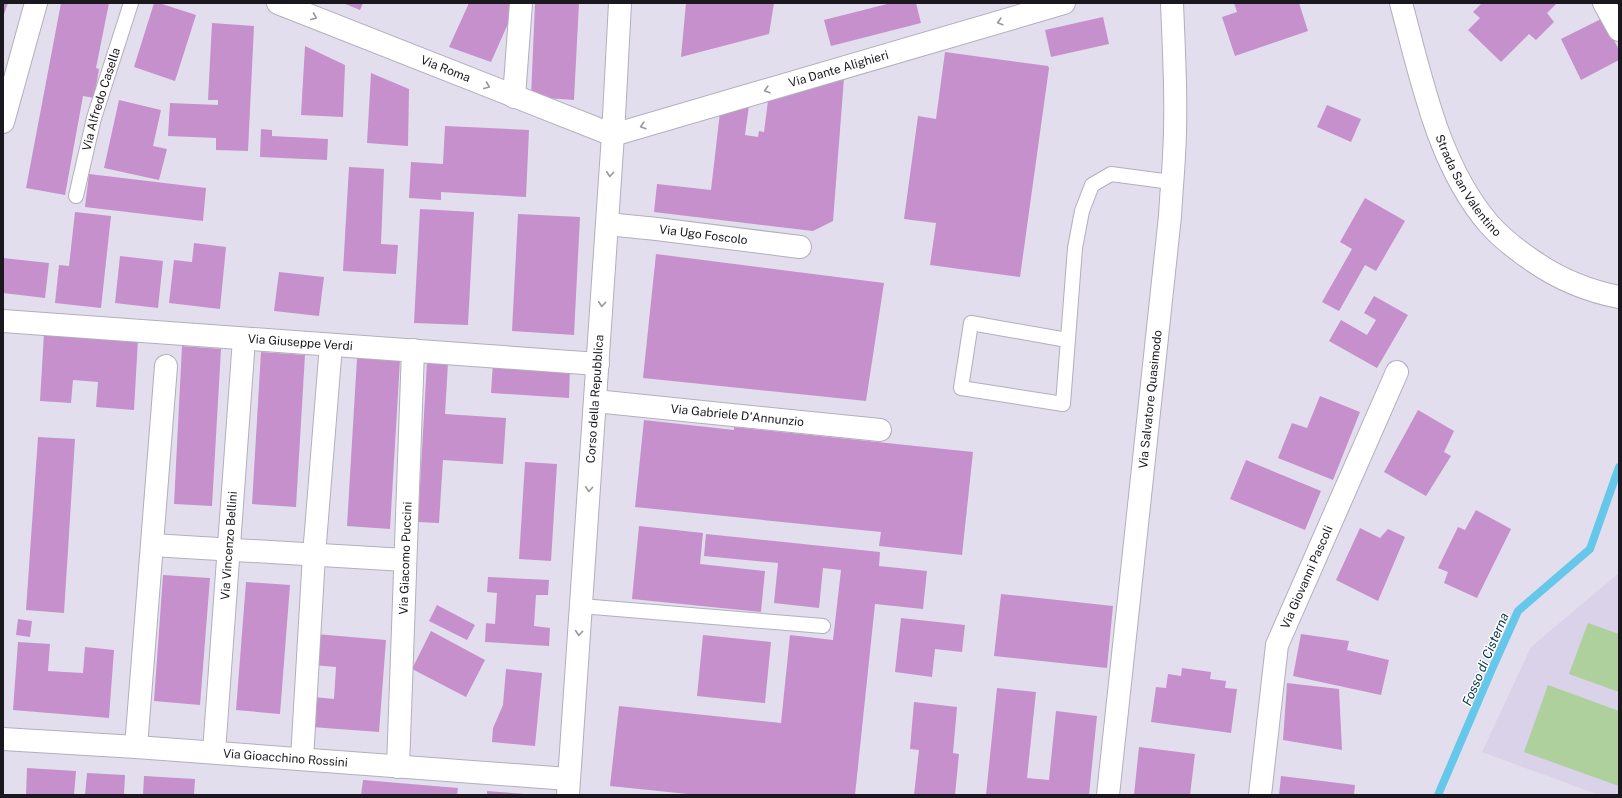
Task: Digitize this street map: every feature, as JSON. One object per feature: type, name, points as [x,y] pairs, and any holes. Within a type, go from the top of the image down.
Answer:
[{"type":"street","points":[[3,122],[36,3]]},
{"type":"street","name":"Via Roma","points":[[278,3],[613,135]]},
{"type":"street","points":[[514,97],[521,3]]},
{"type":"street","name":"Corso della Repubblica","points":[[572,791],[581,606],[613,135],[620,3]]},
{"type":"street","name":"Via Dante Alighieri","points":[[613,135],[1026,9],[1064,3]]},
{"type":"street","name":"Via Salvatore Quasimodo","points":[[1108,795],[1170,216],[1171,182],[1174,156],[1175,101],[1172,3]]},
{"type":"street","name":"Strada San Valentino","points":[[1401,3],[1434,119],[1456,173],[1479,211],[1490,225],[1509,244],[1542,267],[1584,288],[1619,297]]},
{"type":"street","points":[[1604,3],[1619,30]]},
{"type":"street","name":"Via Ugo Foscolo","points":[[607,224],[800,247]]},
{"type":"street","name":"Via Giuseppe Verdi","points":[[3,321],[598,364]]},
{"type":"street","name":"Via Vincenzo Bellini","points":[[214,752],[244,339]]},
{"type":"street","points":[[302,760],[314,555],[331,345]]},
{"type":"street","name":"Via Giacomo Puccini","points":[[398,767],[413,350]]},
{"type":"street","points":[[136,747],[166,366]]},
{"type":"street","name":"Via Giovanni Pascoli","points":[[1260,795],[1277,646],[1397,372]]},
{"type":"street","name":"Via Gabriele D'Annunzio","points":[[595,401],[880,430]]},
{"type":"street","points":[[152,545],[405,560]]},
{"type":"street","name":"Via Gioacchino Rossini","points":[[3,739],[214,752],[398,767],[572,791]]},
{"type":"lane","name":"Via Alfredo Casella","points":[[76,196],[94,118],[131,3]]},
{"type":"lane","points":[[1067,340],[971,323],[961,388],[1062,404],[1075,248],[1082,211],[1092,185],[1111,174],[1171,182]]},
{"type":"lane","points":[[581,606],[823,626]]},
{"type":"shaded area","points":[[1619,573],[1619,795],[1599,795],[1482,752],[1531,647]]},
{"type":"green space","points":[[1588,623],[1619,634],[1619,692],[1569,674]]},
{"type":"green space","points":[[1548,685],[1619,711],[1619,786],[1524,752]]},
{"type":"building","points":[[3,3],[8,3],[3,17]]},
{"type":"building","points":[[61,3],[109,3],[96,68],[99,69],[94,98],[83,96],[65,195],[26,188]]},
{"type":"building","points":[[154,3],[159,3],[196,15],[175,81],[134,67]]},
{"type":"building","points":[[343,3],[363,3],[360,10]]},
{"type":"building","points":[[469,3],[513,3],[511,17],[491,62],[449,47]]},
{"type":"building","points":[[535,3],[579,3],[574,100],[531,97]]},
{"type":"building","points":[[686,3],[774,3],[769,34],[681,57]]},
{"type":"building","points":[[891,3],[916,3],[921,23],[831,46],[824,20]]},
{"type":"building","points":[[1234,3],[1299,3],[1308,31],[1235,56],[1222,17],[1237,12]]},
{"type":"building","points":[[1482,3],[1557,3],[1547,13],[1554,22],[1536,40],[1529,34],[1501,62],[1468,30],[1480,18],[1473,12]]},
{"type":"building","points":[[1103,17],[1109,44],[1051,57],[1045,30]]},
{"type":"building","points":[[1603,18],[1619,50],[1619,60],[1581,80],[1561,39]]},
{"type":"building","points":[[212,23],[254,26],[248,151],[216,150],[216,138],[168,136],[170,103],[218,105],[218,100],[208,100]]},
{"type":"building","points":[[305,46],[345,65],[343,117],[301,115]]},
{"type":"building","points":[[945,52],[1048,66],[1049,68],[1020,277],[930,265],[936,223],[904,219],[918,116],[936,119]]},
{"type":"building","points":[[371,73],[409,89],[408,146],[367,143]]},
{"type":"building","points":[[844,78],[833,221],[813,231],[654,212],[657,184],[711,190],[720,112],[749,105],[745,135],[758,137],[759,131],[764,132],[768,101]]},
{"type":"building","points":[[119,100],[161,110],[153,146],[167,149],[159,180],[104,168]]},
{"type":"building","points":[[1327,105],[1361,119],[1351,142],[1317,127]]},
{"type":"building","points":[[445,126],[529,130],[526,197],[441,192],[441,200],[409,198],[411,162],[443,164]]},
{"type":"building","points":[[261,129],[272,130],[272,136],[328,139],[327,160],[260,157]]},
{"type":"building","points":[[349,167],[384,169],[381,244],[398,245],[396,274],[343,271]]},
{"type":"building","points":[[89,174],[206,188],[203,221],[85,207]]},
{"type":"building","points":[[1365,198],[1405,221],[1376,271],[1365,265],[1339,311],[1322,302],[1352,249],[1340,242]]},
{"type":"building","points":[[420,209],[474,212],[468,325],[414,323]]},
{"type":"building","points":[[75,212],[111,216],[101,308],[55,303],[59,265],[69,266]]},
{"type":"building","points":[[518,214],[580,217],[574,335],[512,331]]},
{"type":"building","points":[[194,243],[226,247],[220,309],[169,303],[174,260],[192,262]]},
{"type":"building","points":[[656,254],[884,283],[866,401],[643,378]]},
{"type":"building","points":[[120,256],[163,261],[158,308],[115,303]]},
{"type":"building","points":[[3,258],[49,263],[45,298],[3,293]]},
{"type":"building","points":[[279,272],[324,277],[319,316],[274,311]]},
{"type":"building","points":[[1374,296],[1408,315],[1377,368],[1329,341],[1341,320],[1367,335],[1376,320],[1364,313]]},
{"type":"building","points":[[44,333],[138,339],[134,410],[96,407],[98,382],[73,380],[71,403],[40,401]]},
{"type":"building","points":[[182,346],[221,349],[212,506],[174,504]]},
{"type":"building","points":[[261,352],[305,355],[296,507],[252,504]]},
{"type":"building","points":[[357,358],[400,360],[390,529],[347,526]]},
{"type":"building","points":[[427,361],[448,363],[445,414],[506,418],[503,464],[443,460],[439,523],[418,522]]},
{"type":"building","points":[[493,362],[570,366],[569,398],[491,393]]},
{"type":"building","points":[[1320,396],[1360,412],[1333,480],[1278,458],[1292,423],[1307,428]]},
{"type":"building","points":[[1418,410],[1454,431],[1444,452],[1451,456],[1426,496],[1384,472]]},
{"type":"building","points":[[644,420],[734,430],[734,427],[973,452],[962,555],[879,546],[881,532],[635,507]]},
{"type":"building","points":[[38,437],[75,439],[64,613],[26,610]]},
{"type":"building","points":[[1246,460],[1321,491],[1305,530],[1230,499]]},
{"type":"building","points":[[525,462],[557,464],[551,561],[519,559]]},
{"type":"building","points":[[1476,510],[1511,529],[1477,598],[1444,583],[1448,572],[1438,568],[1458,527],[1465,530]]},
{"type":"building","points":[[639,526],[703,533],[700,564],[765,571],[761,612],[632,599]]},
{"type":"building","points":[[1360,528],[1380,538],[1388,529],[1405,537],[1378,601],[1336,580]]},
{"type":"building","points":[[706,534],[880,552],[879,566],[927,571],[923,609],[875,604],[855,795],[697,795],[610,786],[619,706],[781,723],[790,635],[833,640],[841,570],[823,568],[819,608],[774,603],[778,563],[704,556]]},
{"type":"building","points":[[163,575],[210,578],[200,705],[154,701]]},
{"type":"building","points":[[488,577],[549,580],[548,595],[536,595],[534,626],[550,628],[549,646],[485,642],[486,623],[495,624],[497,593],[487,592]]},
{"type":"building","points":[[246,582],[290,585],[280,714],[236,710]]},
{"type":"building","points":[[1001,594],[1113,606],[1107,668],[994,656]]},
{"type":"building","points":[[437,605],[475,625],[467,640],[429,621]]},
{"type":"building","points":[[901,618],[965,625],[962,652],[935,649],[932,677],[895,672]]},
{"type":"building","points":[[18,619],[32,621],[30,637],[16,635]]},
{"type":"building","points":[[431,631],[485,660],[466,697],[412,669]]},
{"type":"building","points":[[316,634],[386,640],[379,732],[312,727],[314,697],[334,699],[336,667],[313,665]]},
{"type":"building","points":[[1301,634],[1349,641],[1347,650],[1389,660],[1381,695],[1293,676]]},
{"type":"building","points":[[703,635],[771,642],[765,703],[697,696]]},
{"type":"building","points":[[18,642],[50,644],[48,671],[83,673],[85,647],[114,650],[109,718],[13,710]]},
{"type":"building","points":[[1182,668],[1211,672],[1210,679],[1226,681],[1225,688],[1237,689],[1231,733],[1151,722],[1156,687],[1166,688],[1168,674],[1181,676]]},
{"type":"building","points":[[506,669],[542,673],[535,746],[492,742],[493,728],[503,705]]},
{"type":"building","points":[[1287,683],[1339,689],[1342,750],[1283,740]]},
{"type":"building","points":[[997,688],[1036,692],[1027,778],[1049,780],[1056,711],[1097,716],[1089,795],[986,795]]},
{"type":"building","points":[[914,702],[957,707],[953,753],[959,754],[955,795],[914,795],[919,750],[910,749]]},
{"type":"building","points":[[1139,747],[1195,754],[1190,795],[1134,795]]},
{"type":"building","points":[[27,768],[76,771],[74,795],[26,795]]},
{"type":"building","points":[[87,773],[125,775],[124,795],[85,795]]},
{"type":"building","points":[[144,776],[195,779],[194,795],[143,795]]},
{"type":"building","points":[[1281,776],[1355,785],[1354,795],[1279,795]]},
{"type":"building","points":[[363,780],[458,788],[457,795],[361,795]]},
{"type":"building","points":[[487,791],[524,794],[524,795],[487,795]]},
{"type":"waterway","name":"Fosso di Cisterna","points":[[1438,795],[1518,611],[1590,549],[1619,467]]}]
